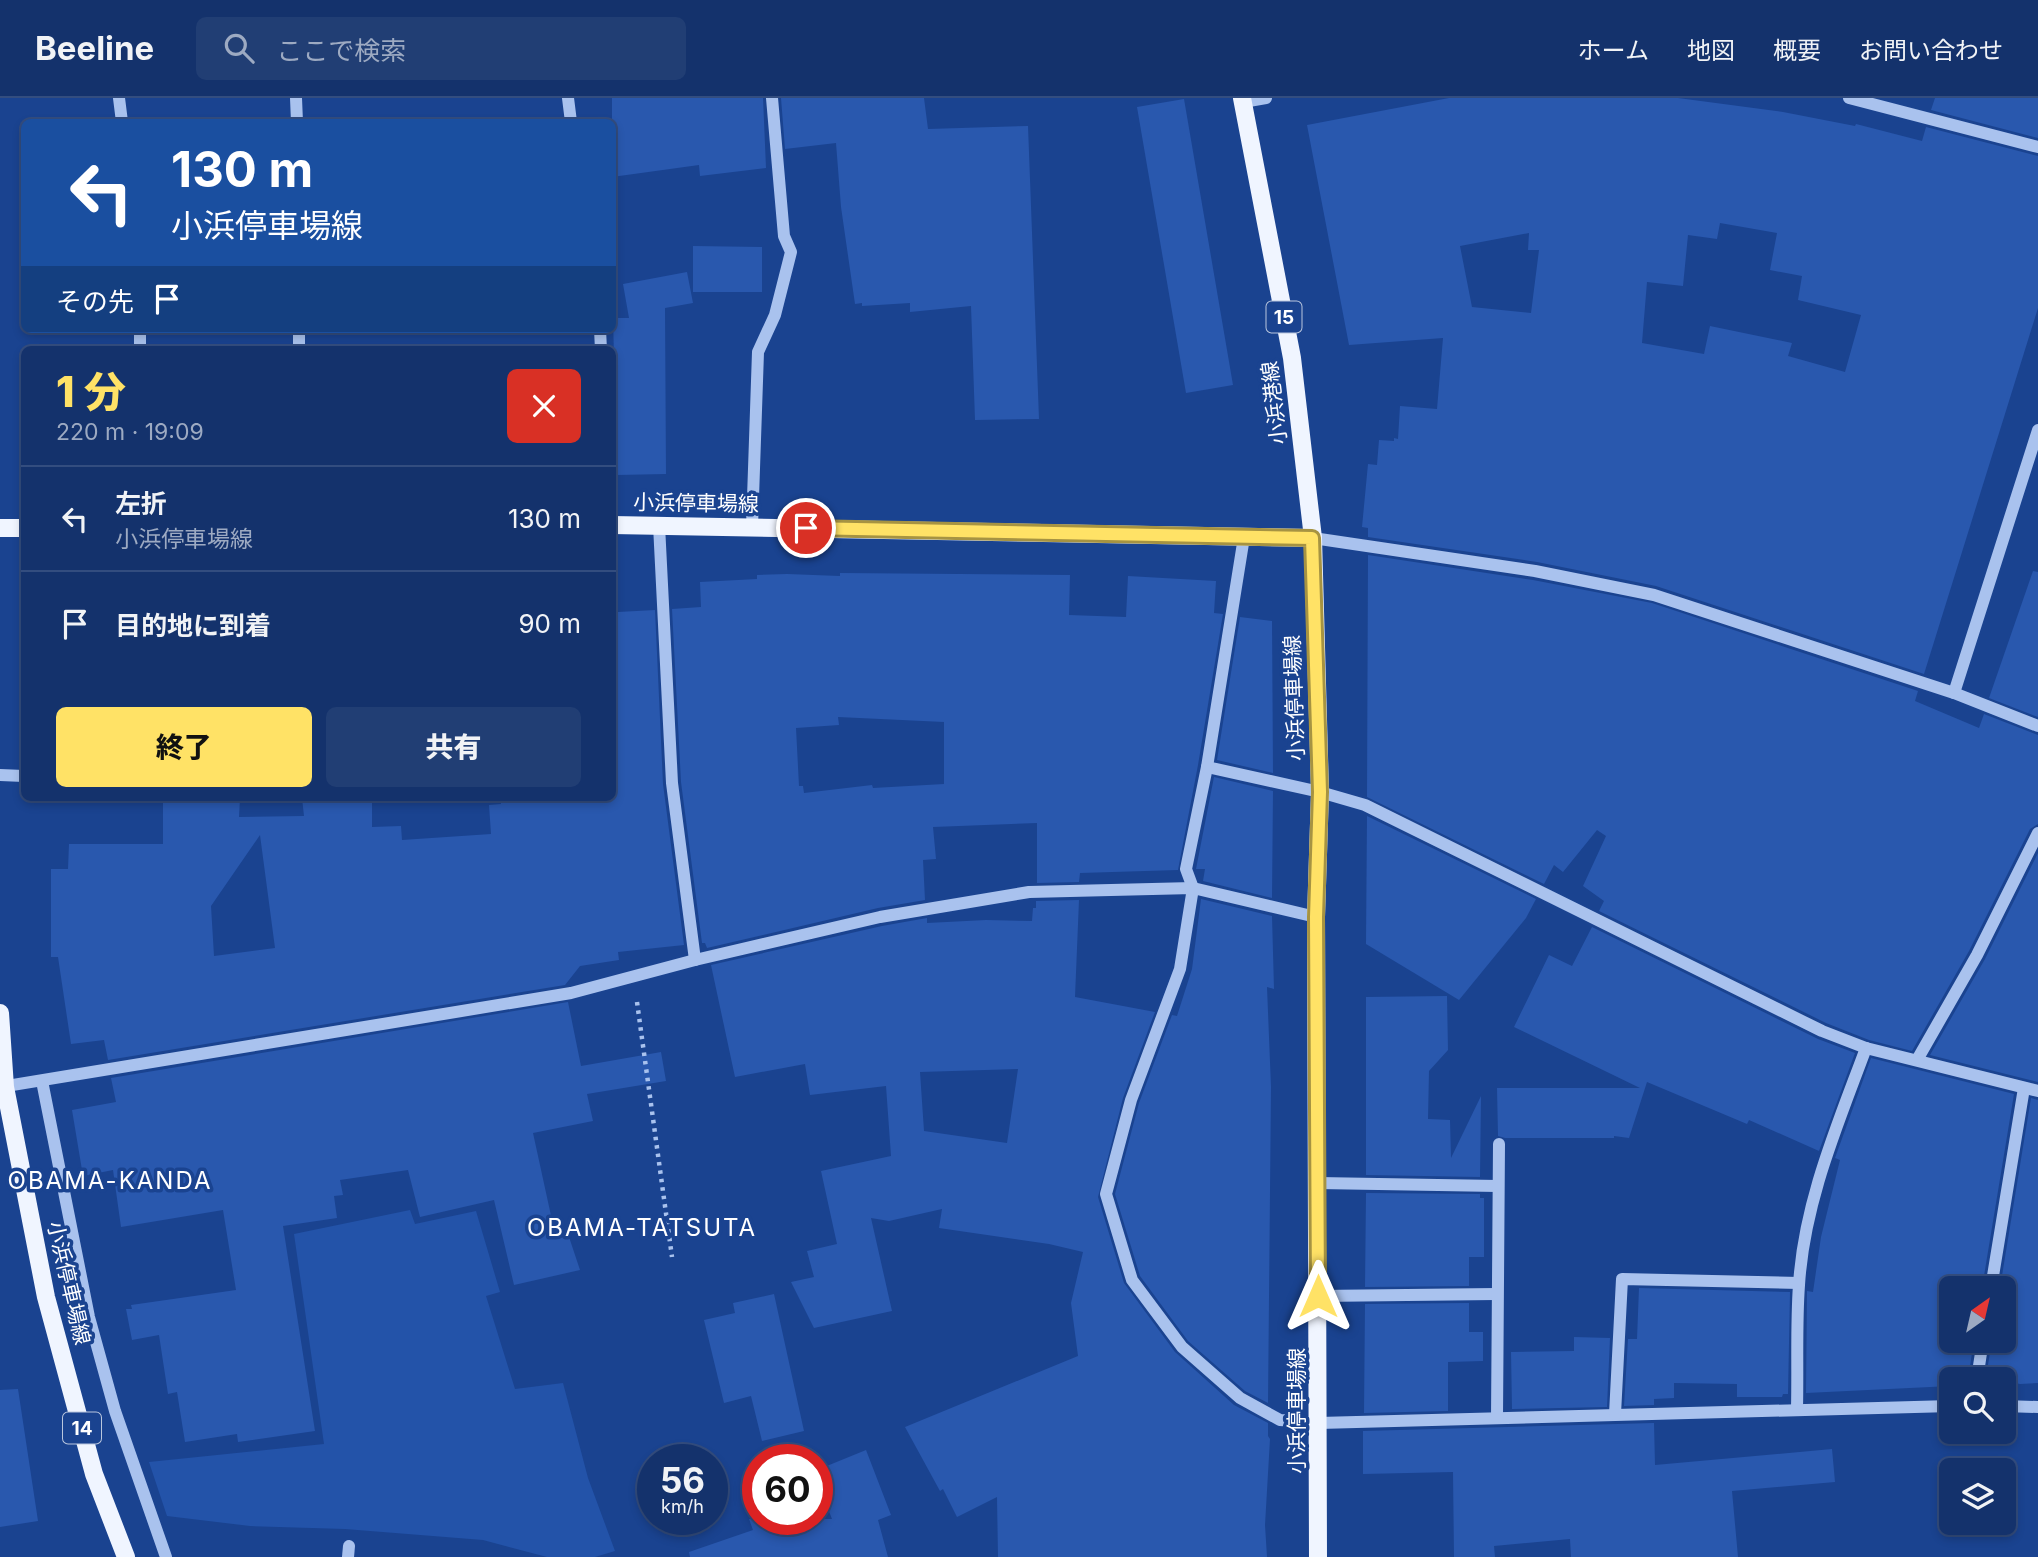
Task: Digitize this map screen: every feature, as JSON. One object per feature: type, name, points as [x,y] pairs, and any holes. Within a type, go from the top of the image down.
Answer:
[{"type":"main road","name":"小浜港線","points":[[1242,100],[1292,358],[1312,538]]},
{"type":"main road","name":"小浜停車場線","points":[[616,525],[1312,538],[1320,792],[1316,917],[1318,1557]]},
{"type":"main road","points":[[0,528],[21,528]]},
{"type":"main road","name":"小浜停車場線","points":[[0,1013],[2,1087],[46,1297],[94,1474],[126,1557]]},
{"type":"street","points":[[119,98],[122,119]]},
{"type":"street","points":[[296,98],[297,119]]},
{"type":"street","points":[[568,98],[571,119]]},
{"type":"street","points":[[752,527],[758,352],[775,315],[791,252],[784,236],[772,98]]},
{"type":"street","points":[[1242,100],[1266,98]]},
{"type":"street","points":[[1849,98],[2038,148]]},
{"type":"street","points":[[1954,693],[2038,430]]},
{"type":"street","points":[[659,525],[672,783],[695,960]]},
{"type":"street","points":[[1244,537],[1207,767],[1186,869],[1193,887],[1180,970],[1131,1100],[1106,1194],[1132,1280],[1182,1348],[1240,1398],[1280,1420],[1319,1423],[1939,1406]]},
{"type":"street","points":[[1312,538],[1535,571],[1654,596],[1954,693],[2038,726]]},
{"type":"street","points":[[1207,767],[1320,792],[1365,805],[1822,1031],[1866,1048],[2038,1091]]},
{"type":"street","points":[[0,775],[21,776]]},
{"type":"street","points":[[1917,1060],[1976,954],[2038,833]]},
{"type":"street","points":[[2,1087],[571,993],[695,960],[880,917],[1029,892],[1193,887],[1316,917]]},
{"type":"street","points":[[1797,1408],[1799,1283],[1814,1200],[1829,1149],[1866,1048]]},
{"type":"street","points":[[42,1081],[89,1317],[115,1410],[166,1557]]},
{"type":"street","points":[[1993,1276],[2024,1088]]},
{"type":"street","points":[[1497,1418],[1499,1144]]},
{"type":"street","points":[[1318,1183],[1498,1186]]},
{"type":"street","points":[[1615,1414],[1622,1279],[1799,1283]]},
{"type":"street","points":[[1318,1296],[1496,1294]]},
{"type":"street","points":[[2016,1406],[2038,1407]]},
{"type":"path","points":[[634,977],[672,1257]]},
{"type":"shaded area","points":[[410,1210],[415,1224],[476,1211],[500,1292],[486,1296],[515,1389],[563,1383],[588,1478],[615,1551],[595,1557],[547,1557],[483,1540],[345,1529],[250,1526],[167,1516],[149,1462],[324,1444],[294,1234]]},
{"type":"building","points":[[612,98],[763,98],[766,168],[700,176],[699,165],[616,176],[616,119],[612,119]]},
{"type":"building","points":[[781,98],[924,98],[928,129],[1028,126],[1039,419],[975,420],[971,306],[910,312],[910,303],[862,306],[862,303],[855,304],[841,207],[836,143],[785,149]]},
{"type":"building","points":[[1449,98],[1678,98],[1783,112],[1855,126],[1856,124],[1922,141],[1926,127],[2038,156],[2038,308],[1924,674],[1656,586],[1537,562],[1368,537],[1368,528],[1362,527],[1368,464],[1377,465],[1379,440],[1398,439],[1400,406],[1437,409],[1443,338],[1349,345],[1307,125]],"holes":[[[1720,223],[1777,233],[1770,270],[1802,276],[1798,300],[1861,315],[1845,372],[1788,356],[1792,343],[1710,326],[1704,354],[1642,343],[1647,282],[1683,286],[1688,235],[1717,239]],[[1529,233],[1528,250],[1539,250],[1531,313],[1472,307],[1460,246]]]},
{"type":"building","points":[[1935,98],[2038,98],[2038,138],[1931,110]]},
{"type":"building","points":[[1184,99],[1233,385],[1186,393],[1137,107]]},
{"type":"building","points":[[693,246],[762,247],[762,292],[693,292]]},
{"type":"building","points":[[687,272],[693,303],[665,308],[666,474],[617,475],[616,346],[614,346],[613,333],[616,333],[616,318],[629,318],[623,284]]},
{"type":"building","points":[[1368,555],[1533,580],[1652,603],[1918,691],[1915,701],[1979,728],[1984,714],[2038,735],[2038,824],[2030,829],[1969,951],[1912,1051],[1869,1040],[1826,1023],[1599,911],[1604,901],[1583,886],[1606,836],[1597,830],[1563,872],[1554,865],[1544,884],[1367,797]]},
{"type":"building","points":[[2033,571],[2038,572],[2038,717],[1989,698]]},
{"type":"building","points":[[840,573],[1070,575],[1069,615],[1126,617],[1128,576],[1216,581],[1214,613],[1223,614],[1178,870],[1080,873],[1079,882],[1037,883],[1037,823],[933,827],[936,859],[923,860],[925,900],[878,908],[707,948],[705,943],[702,943],[681,782],[672,609],[701,607],[700,582],[757,579],[757,575],[840,576]],"holes":[[[838,717],[944,722],[944,784],[873,788],[872,785],[804,793],[803,786],[799,786],[796,728],[839,725]]]},
{"type":"building","points":[[655,610],[663,784],[684,945],[618,952],[619,960],[580,966],[565,985],[108,1060],[104,1040],[71,1044],[58,957],[51,957],[51,869],[68,869],[69,844],[163,844],[163,801],[240,801],[239,817],[304,816],[302,801],[372,802],[372,827],[401,826],[402,840],[491,834],[489,805],[501,804],[500,801],[616,801],[618,612]],"holes":[[[260,835],[275,948],[214,956],[211,906]]]},
{"type":"building","points":[[1240,617],[1272,621],[1273,773],[1217,760]]},
{"type":"building","points":[[1214,777],[1273,791],[1272,898],[1203,881],[1205,869],[1196,869]]},
{"type":"building","points":[[1367,816],[1536,899],[1526,918],[1459,1000],[1366,944]]},
{"type":"building","points":[[2038,853],[2038,1082],[1930,1055],[1985,959]]},
{"type":"building","points":[[1201,899],[1272,916],[1274,989],[1267,987],[1271,1087],[1268,1403],[1245,1391],[1188,1341],[1140,1276],[1115,1194],[1139,1103],[1172,1015],[1177,1016],[1192,969]]},
{"type":"building","points":[[1079,900],[1075,997],[1155,1012],[1123,1098],[1098,1197],[1124,1283],[1175,1352],[1234,1405],[1268,1423],[1270,1439],[1265,1525],[1267,1557],[998,1557],[997,1497],[957,1517],[943,1489],[940,1491],[905,1427],[1078,1356],[1071,1303],[1083,1252],[1049,1244],[939,1228],[942,1209],[889,1221],[871,1218],[892,1311],[814,1328],[791,1282],[814,1277],[807,1251],[837,1244],[821,1171],[891,1156],[886,1086],[810,1095],[805,1064],[735,1077],[711,965],[927,918],[927,923],[1032,921],[1036,901]],"holes":[[[1018,1069],[1007,1143],[924,1131],[920,1072]]]},
{"type":"building","points":[[1592,927],[1818,1039],[1855,1053],[1819,1151],[1749,1120],[1747,1124],[1647,1082],[1629,1138],[1498,1136],[1497,1088],[1640,1088],[1514,1027],[1549,955],[1572,966]]},
{"type":"building","points":[[1447,996],[1448,1050],[1429,1071],[1428,1119],[1450,1120],[1451,1158],[1481,1096],[1480,1177],[1366,1175],[1366,997]]},
{"type":"building","points":[[568,1002],[581,1066],[661,1052],[666,1081],[587,1094],[593,1121],[533,1133],[555,1234],[567,1231],[580,1270],[514,1285],[494,1200],[420,1217],[408,1170],[340,1180],[343,1195],[334,1196],[337,1218],[283,1226],[315,1431],[238,1442],[237,1434],[185,1442],[177,1392],[168,1394],[159,1335],[132,1340],[126,1309],[132,1309],[131,1305],[236,1290],[223,1210],[121,1227],[113,1170],[83,1176],[72,1110],[116,1102],[111,1078]]},
{"type":"building","points":[[1871,1058],[2014,1094],[1984,1276],[1939,1276],[1939,1353],[1972,1353],[1970,1367],[1939,1367],[1939,1387],[1806,1393],[1807,1291],[1813,1292],[1821,1237],[1840,1160],[1835,1158]]},
{"type":"building","points":[[2031,1098],[2038,1100],[2038,1383],[2016,1383],[2016,1367],[1988,1367],[1990,1353],[2016,1353],[2016,1276],[2002,1276]]},
{"type":"building","points":[[1366,1193],[1480,1194],[1480,1198],[1484,1198],[1484,1257],[1469,1257],[1469,1286],[1365,1287]]},
{"type":"building","points":[[1639,1288],[1790,1292],[1788,1394],[1783,1394],[1782,1397],[1737,1397],[1737,1384],[1674,1383],[1674,1398],[1654,1399],[1654,1405],[1624,1406],[1628,1339],[1637,1339]]},
{"type":"building","points":[[774,1294],[804,1431],[762,1441],[751,1396],[724,1403],[704,1320],[735,1313],[733,1303]]},
{"type":"building","points":[[1469,1303],[1469,1332],[1483,1332],[1483,1361],[1448,1362],[1448,1411],[1364,1413],[1365,1304]]},
{"type":"building","points":[[1574,1337],[1610,1338],[1607,1407],[1512,1409],[1511,1352],[1574,1351]]},
{"type":"building","points":[[18,1389],[38,1521],[0,1527],[0,1390]]},
{"type":"building","points":[[1654,1423],[1655,1465],[1832,1449],[1835,1482],[1732,1491],[1738,1557],[1571,1557],[1570,1539],[1494,1546],[1495,1557],[1454,1557],[1453,1472],[1363,1474],[1363,1431]]},
{"type":"building","points":[[866,1450],[891,1515],[878,1520],[888,1557],[690,1557],[689,1552],[742,1534],[833,1535],[833,1463]]},
{"type":"district","name":"OBAMA-KANDA","points":[[110,1180]]},
{"type":"district","name":"OBAMA-TATSUTA","points":[[642,1227]]},
{"type":"route","points":[[806,528],[1312,538],[1320,792],[1316,917],[1318,1296]]}]
